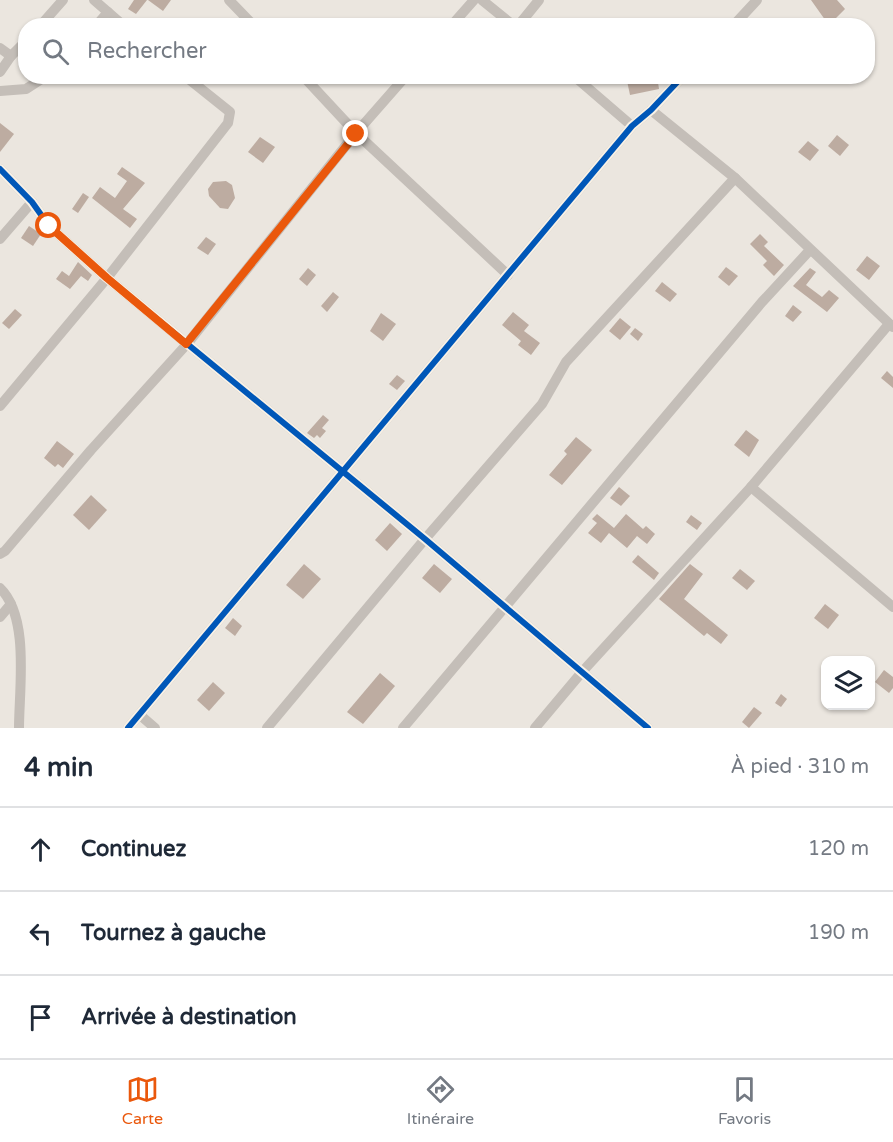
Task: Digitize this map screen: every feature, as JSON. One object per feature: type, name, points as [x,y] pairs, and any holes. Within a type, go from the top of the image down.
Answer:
[{"type":"street","points":[[47,18],[63,0]]},
{"type":"street","points":[[94,0],[115,18]]},
{"type":"street","points":[[229,0],[246,18]]},
{"type":"street","points":[[458,18],[474,0]]},
{"type":"street","points":[[482,0],[506,18]]},
{"type":"street","points":[[523,18],[539,0]]},
{"type":"street","points":[[740,18],[757,0]]},
{"type":"street","points":[[103,18],[108,12]]},
{"type":"street","points":[[0,48],[11,56]]},
{"type":"street","points":[[0,72],[18,49]]},
{"type":"street","points":[[0,91],[26,89],[34,84]]},
{"type":"street","points":[[0,406],[107,278],[228,123],[230,112],[195,84]]},
{"type":"street","points":[[310,84],[356,134],[508,275]]},
{"type":"street","points":[[0,554],[186,344],[399,84]]},
{"type":"street","points":[[583,84],[632,126]]},
{"type":"street","points":[[128,728],[632,126],[675,84]]},
{"type":"street","points":[[535,728],[582,672],[751,488],[891,325],[735,178],[651,110]]},
{"type":"street","points":[[0,170],[32,202],[49,226],[107,278],[425,539],[648,728]]},
{"type":"street","points":[[267,728],[425,539],[542,404],[566,362],[735,178]]},
{"type":"street","points":[[0,239],[32,202]]},
{"type":"street","points":[[403,728],[762,302],[810,250]]},
{"type":"street","points":[[751,488],[893,607]]},
{"type":"street","points":[[0,588],[11,604],[20,635],[19,728]]},
{"type":"street","points":[[0,617],[11,604]]},
{"type":"street","points":[[140,715],[155,728]]},
{"type":"building","points":[[134,0],[147,0],[136,14],[128,9]]},
{"type":"building","points":[[148,0],[171,0],[163,11]]},
{"type":"building","points":[[811,0],[837,0],[845,9],[836,18],[824,18]]},
{"type":"building","points":[[628,84],[658,84],[659,89],[630,95]]},
{"type":"building","points":[[0,123],[14,134],[0,152]]},
{"type":"building","points":[[837,135],[849,145],[840,156],[828,146]]},
{"type":"building","points":[[260,137],[275,147],[263,163],[248,152]]},
{"type":"building","points":[[808,141],[819,150],[810,161],[798,152]]},
{"type":"building","points":[[122,167],[145,183],[123,209],[137,219],[130,228],[92,198],[100,187],[115,198],[127,181],[117,174]]},
{"type":"building","points":[[226,181],[232,185],[235,198],[228,209],[220,208],[209,196],[208,189],[213,182]]},
{"type":"building","points":[[83,193],[89,197],[78,213],[72,209]]},
{"type":"building","points":[[29,226],[41,234],[33,246],[21,238]]},
{"type":"building","points":[[760,234],[768,242],[764,246],[784,265],[774,276],[763,265],[767,261],[750,244]]},
{"type":"building","points":[[206,237],[216,244],[208,255],[197,248]]},
{"type":"building","points":[[867,256],[880,266],[869,280],[856,270]]},
{"type":"building","points":[[78,262],[92,275],[88,281],[81,276],[70,289],[56,279],[62,271],[69,276]]},
{"type":"building","points":[[726,267],[738,276],[729,286],[718,277]]},
{"type":"building","points":[[308,268],[316,275],[307,286],[299,279]]},
{"type":"building","points":[[810,268],[816,272],[806,285],[822,297],[829,290],[839,298],[827,312],[793,286]]},
{"type":"building","points":[[662,282],[677,294],[670,302],[655,291]]},
{"type":"building","points":[[333,292],[339,297],[327,312],[321,306]]},
{"type":"building","points":[[793,305],[802,312],[793,322],[785,316]]},
{"type":"building","points":[[15,309],[22,315],[9,329],[2,323]]},
{"type":"building","points":[[513,312],[529,325],[524,331],[540,343],[531,355],[518,345],[521,341],[502,325]]},
{"type":"building","points":[[381,313],[396,324],[383,341],[370,331]]},
{"type":"building","points":[[620,318],[631,327],[620,340],[609,331]]},
{"type":"building","points":[[635,328],[643,334],[638,341],[630,334]]},
{"type":"building","points":[[887,371],[893,377],[893,388],[881,378]]},
{"type":"building","points":[[397,375],[405,381],[397,390],[389,384]]},
{"type":"building","points":[[323,415],[329,420],[322,428],[326,431],[320,438],[317,435],[314,438],[307,433]]},
{"type":"building","points":[[746,430],[759,440],[749,457],[734,445]]},
{"type":"building","points":[[576,437],[592,450],[562,485],[549,475],[567,454],[564,451]]},
{"type":"building","points":[[57,441],[74,454],[63,468],[58,464],[55,467],[44,458]]},
{"type":"building","points":[[619,487],[630,496],[621,506],[610,498]]},
{"type":"building","points":[[91,495],[107,510],[89,530],[73,515]]},
{"type":"building","points":[[597,514],[614,528],[626,514],[643,529],[646,526],[655,534],[647,544],[637,536],[627,548],[609,533],[601,543],[588,533],[597,523],[592,519]]},
{"type":"building","points":[[691,515],[702,523],[697,530],[686,522]]},
{"type":"building","points":[[390,523],[402,534],[387,551],[375,540]]},
{"type":"building","points":[[638,555],[659,573],[654,580],[632,562]]},
{"type":"building","points":[[304,564],[321,579],[303,599],[286,585]]},
{"type":"building","points":[[434,564],[452,579],[440,593],[422,578]]},
{"type":"building","points":[[690,564],[703,574],[684,599],[728,635],[721,644],[707,633],[704,636],[659,599]]},
{"type":"building","points":[[740,569],[755,581],[747,590],[732,578]]},
{"type":"building","points":[[825,604],[839,615],[828,629],[814,618]]},
{"type":"building","points":[[233,618],[242,626],[235,636],[225,628]]},
{"type":"building","points":[[884,670],[893,677],[893,688],[889,693],[875,682]]},
{"type":"building","points":[[380,673],[395,686],[363,724],[347,712]]},
{"type":"building","points":[[213,682],[225,693],[209,711],[197,700]]},
{"type":"building","points":[[781,694],[787,699],[781,707],[775,703]]},
{"type":"building","points":[[754,707],[762,713],[749,728],[742,722]]},
{"type":"cycle path","points":[[128,728],[632,126],[675,84]]},
{"type":"cycle path","points":[[0,169],[32,202],[49,226],[107,278],[425,539],[648,728]]},
{"type":"route","points":[[49,226],[186,344],[356,134]]}]
